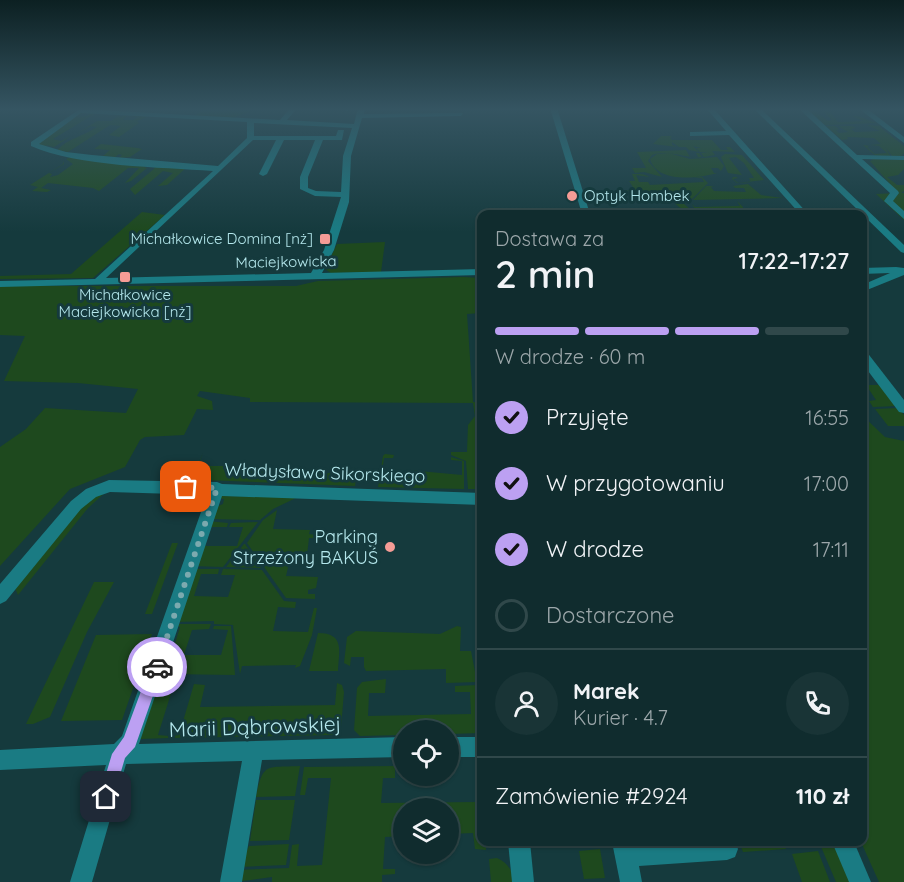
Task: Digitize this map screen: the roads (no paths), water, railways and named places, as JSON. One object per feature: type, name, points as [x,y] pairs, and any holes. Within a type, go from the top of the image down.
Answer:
[{"type":"street","points":[[44,149],[71,155],[220,169]]},
{"type":"street","points":[[95,281],[240,149]]},
{"type":"street","points":[[262,174],[275,149]]},
{"type":"street","points":[[315,149],[304,177],[304,189],[346,195]]},
{"type":"street","points":[[315,276],[331,243],[346,195],[346,163],[350,149]]},
{"type":"street","points":[[566,149],[585,210]]},
{"type":"street","points":[[746,149],[800,210]]},
{"type":"street","points":[[799,149],[862,210]]},
{"type":"street","points":[[847,149],[895,194],[888,201],[904,216]]},
{"type":"street","points":[[856,157],[904,158]]},
{"type":"street","points":[[867,214],[904,250]]},
{"type":"street","points":[[867,271],[904,270]]},
{"type":"street","points":[[867,287],[904,270]]},
{"type":"street","name":"Maciejkowicka","points":[[0,284],[477,272]]},
{"type":"street","points":[[867,361],[904,409]]},
{"type":"street","name":"Władysława Sikorskiego","points":[[0,596],[76,505],[91,493],[113,486],[477,498]]},
{"type":"street","points":[[81,882],[119,754],[130,742],[148,694],[217,488]]},
{"type":"street","name":"Marii Dąbrowskiej","points":[[0,760],[119,754],[393,747]]},
{"type":"street","points":[[459,747],[477,747]]},
{"type":"street","points":[[231,882],[254,750]]},
{"type":"street","points":[[519,846],[523,882]]},
{"type":"street","points":[[845,846],[860,882]]},
{"type":"street","points":[[631,882],[625,849],[727,849]]},
{"type":"place","name":"Optyk Hombek","points":[[572,196]]},
{"type":"place","name":"Michałkowice Domina [nż]","points":[[325,239]]},
{"type":"place","name":"Michałkowice Maciejkowicka [nż]","points":[[125,277]]},
{"type":"place","name":"Parking Strzeżony BAKUŚ","points":[[390,547]]}]
